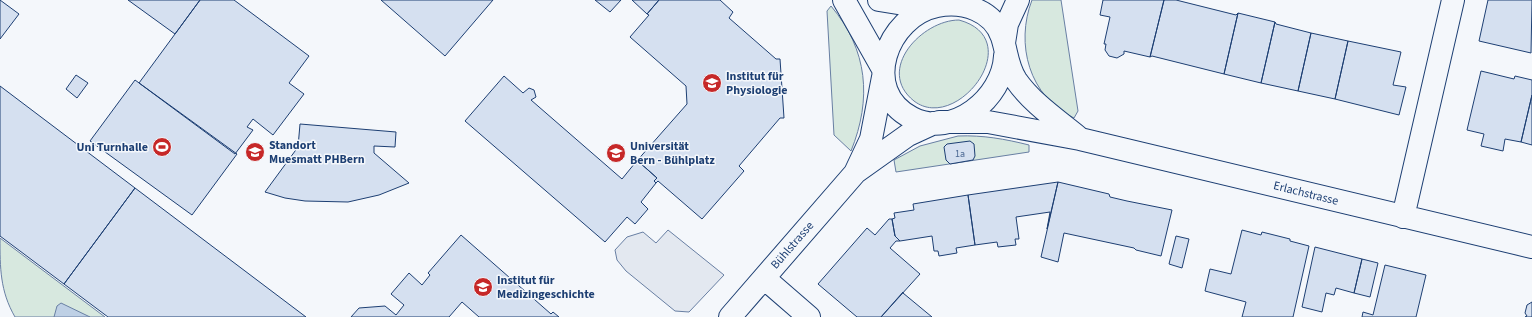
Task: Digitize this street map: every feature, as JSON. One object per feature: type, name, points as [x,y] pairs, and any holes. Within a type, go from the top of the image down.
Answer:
[{"type":"street","points":[[844,0],[883,72]]},
{"type":"street","points":[[879,0],[910,5],[952,4],[969,6],[988,17],[998,27],[1005,50]]},
{"type":"street","points":[[952,4],[918,15],[900,29],[886,52],[883,72],[885,87],[892,100],[905,114],[914,119],[936,122],[957,118],[967,114],[987,99],[997,84],[1003,70],[1007,24],[1018,0]]},
{"type":"street","points":[[1403,217],[1453,0]]},
{"type":"street","name":"Erlachstrasse","points":[[1005,50],[1010,70],[1035,103],[1080,139]]},
{"type":"street","name":"Bühlstrasse","points":[[730,317],[855,172],[871,139],[883,72]]},
{"type":"street","name":"Bühlstrasse","points":[[855,172],[911,134],[936,122]]},
{"type":"street","name":"Erlachstrasse","points":[[936,122],[988,122],[1080,139],[1532,247]]},
{"type":"street","points":[[764,278],[809,317]]},
{"type":"shaded area","points":[[1032,0],[1061,0],[1078,111],[1074,118],[1059,109],[1046,97],[1036,83],[1030,68],[1026,51],[1025,34],[1027,17]]},
{"type":"shaded area","points":[[831,6],[853,40],[863,76],[864,94],[862,113],[858,132],[851,151],[834,135],[827,11]]},
{"type":"shaded area","points":[[959,20],[979,30],[988,45],[987,63],[979,80],[966,95],[949,105],[931,108],[914,101],[903,89],[899,75],[901,62],[908,49],[918,37],[931,28],[945,22]]},
{"type":"shaded area","points":[[958,136],[1003,139],[1029,145],[1029,152],[896,172],[894,160],[920,146]]},
{"type":"shaded area","points":[[668,230],[724,275],[689,312],[675,311],[626,271],[617,260],[615,250],[627,237],[643,232],[656,243]]},
{"type":"shaded area","points":[[0,238],[105,317],[15,317],[6,298],[2,279]]},
{"type":"water","points":[[61,303],[90,317],[54,317],[57,306]]},
{"type":"building","points":[[0,0],[19,14],[0,39]]},
{"type":"building","points":[[128,0],[200,0],[175,34]]},
{"type":"building","points":[[200,0],[234,0],[309,56],[289,83],[304,94],[273,135],[253,119],[247,127],[253,130],[235,154],[139,83]]},
{"type":"building","points":[[381,0],[493,0],[445,56]]},
{"type":"building","points":[[595,0],[621,0],[610,12]]},
{"type":"building","points":[[632,0],[659,0],[647,14]]},
{"type":"building","points":[[659,0],[720,0],[733,12],[729,18],[776,59],[780,59],[784,118],[780,118],[739,166],[744,171],[702,219],[658,181],[656,183],[654,181],[657,178],[639,162],[637,164],[635,163],[687,104],[686,86],[630,37],[649,15],[647,14]]},
{"type":"building","points":[[1103,0],[1164,0],[1150,57],[1124,51],[1124,54],[1117,58],[1109,56],[1105,50],[1106,44],[1104,44],[1110,17],[1100,15]]},
{"type":"building","points":[[1164,0],[1176,0],[1236,15],[1238,13],[1224,74],[1152,56],[1150,57]]},
{"type":"building","points":[[1488,0],[1532,0],[1531,53],[1479,41]]},
{"type":"building","points":[[1238,13],[1275,22],[1261,83],[1224,74]]},
{"type":"building","points":[[1275,22],[1276,24],[1311,33],[1298,91],[1261,83]]},
{"type":"building","points":[[1311,33],[1348,41],[1335,99],[1298,91]]},
{"type":"building","points":[[1348,41],[1401,52],[1393,85],[1406,87],[1399,115],[1335,99]]},
{"type":"building","points":[[1481,71],[1514,79],[1515,76],[1532,80],[1532,95],[1521,142],[1505,139],[1503,151],[1481,146],[1484,134],[1467,130]]},
{"type":"building","points":[[76,75],[88,83],[77,98],[66,89]]},
{"type":"building","points":[[504,76],[523,93],[529,88],[534,90],[536,97],[531,100],[622,179],[635,163],[637,164],[639,162],[657,178],[654,181],[656,183],[641,202],[648,209],[635,224],[627,217],[605,242],[465,121]]},
{"type":"building","name":"Uni Turnhalle","points":[[135,80],[237,154],[192,215],[90,141]]},
{"type":"building","points":[[0,86],[135,188],[64,284],[0,236]]},
{"type":"building","points":[[1532,95],[1532,145],[1521,142]]},
{"type":"building","points":[[300,124],[396,132],[395,147],[374,146],[374,153],[409,183],[379,195],[348,202],[305,201],[285,198],[265,192],[298,147]]},
{"type":"building","points":[[970,141],[974,144],[975,156],[973,160],[950,164],[946,160],[944,147],[947,144]]},
{"type":"building","points":[[1058,182],[1109,194],[1110,197],[1172,210],[1161,256],[1136,250],[1134,248],[1064,233],[1058,262],[1041,257]]},
{"type":"building","points":[[1058,182],[1047,229],[1050,212],[1016,217],[1019,239],[1015,239],[1016,245],[998,247],[997,242],[975,245],[968,195]]},
{"type":"building","points":[[135,188],[306,317],[108,317],[64,284]]},
{"type":"building","points":[[968,195],[975,245],[956,248],[957,253],[939,256],[938,251],[934,251],[932,236],[900,241],[895,236],[892,219],[895,218],[894,213],[914,210],[913,204]]},
{"type":"building","points":[[889,219],[892,219],[895,236],[900,241],[896,241],[890,248],[920,274],[881,317],[857,317],[818,284],[867,228],[875,235]]},
{"type":"building","points":[[1242,230],[1261,235],[1262,232],[1290,239],[1290,241],[1309,246],[1293,317],[1242,317],[1246,302],[1205,291],[1210,269],[1231,274]]},
{"type":"building","points":[[461,235],[551,314],[553,312],[559,317],[479,317],[462,302],[449,317],[351,317],[359,308],[385,306],[396,315],[404,305],[391,294],[409,273],[422,285],[430,275],[428,273]]},
{"type":"building","points":[[1176,236],[1189,239],[1182,268],[1169,264]]},
{"type":"building","points":[[1315,247],[1362,259],[1354,293],[1336,288],[1334,295],[1326,293],[1322,312],[1302,307]]},
{"type":"building","points":[[1362,259],[1378,263],[1370,297],[1354,293]]},
{"type":"building","points":[[1385,265],[1426,275],[1416,317],[1362,317],[1363,312],[1373,315]]},
{"type":"building","points":[[903,293],[932,317],[881,317]]},
{"type":"building","points":[[1532,302],[1532,317],[1525,317],[1527,316],[1525,313],[1527,305]]},
{"type":"place","name":"Institut für Physiologie","points":[[712,83]]},
{"type":"place","name":"Uni Turnhalle","points":[[162,147]]},
{"type":"place","name":"Standort Muesmatt PHBern","points":[[255,152]]},
{"type":"place","name":"Universität Bern - Bühlplatz","points":[[616,153]]},
{"type":"place","name":"Institut für Medizingeschichte","points":[[483,287]]}]
